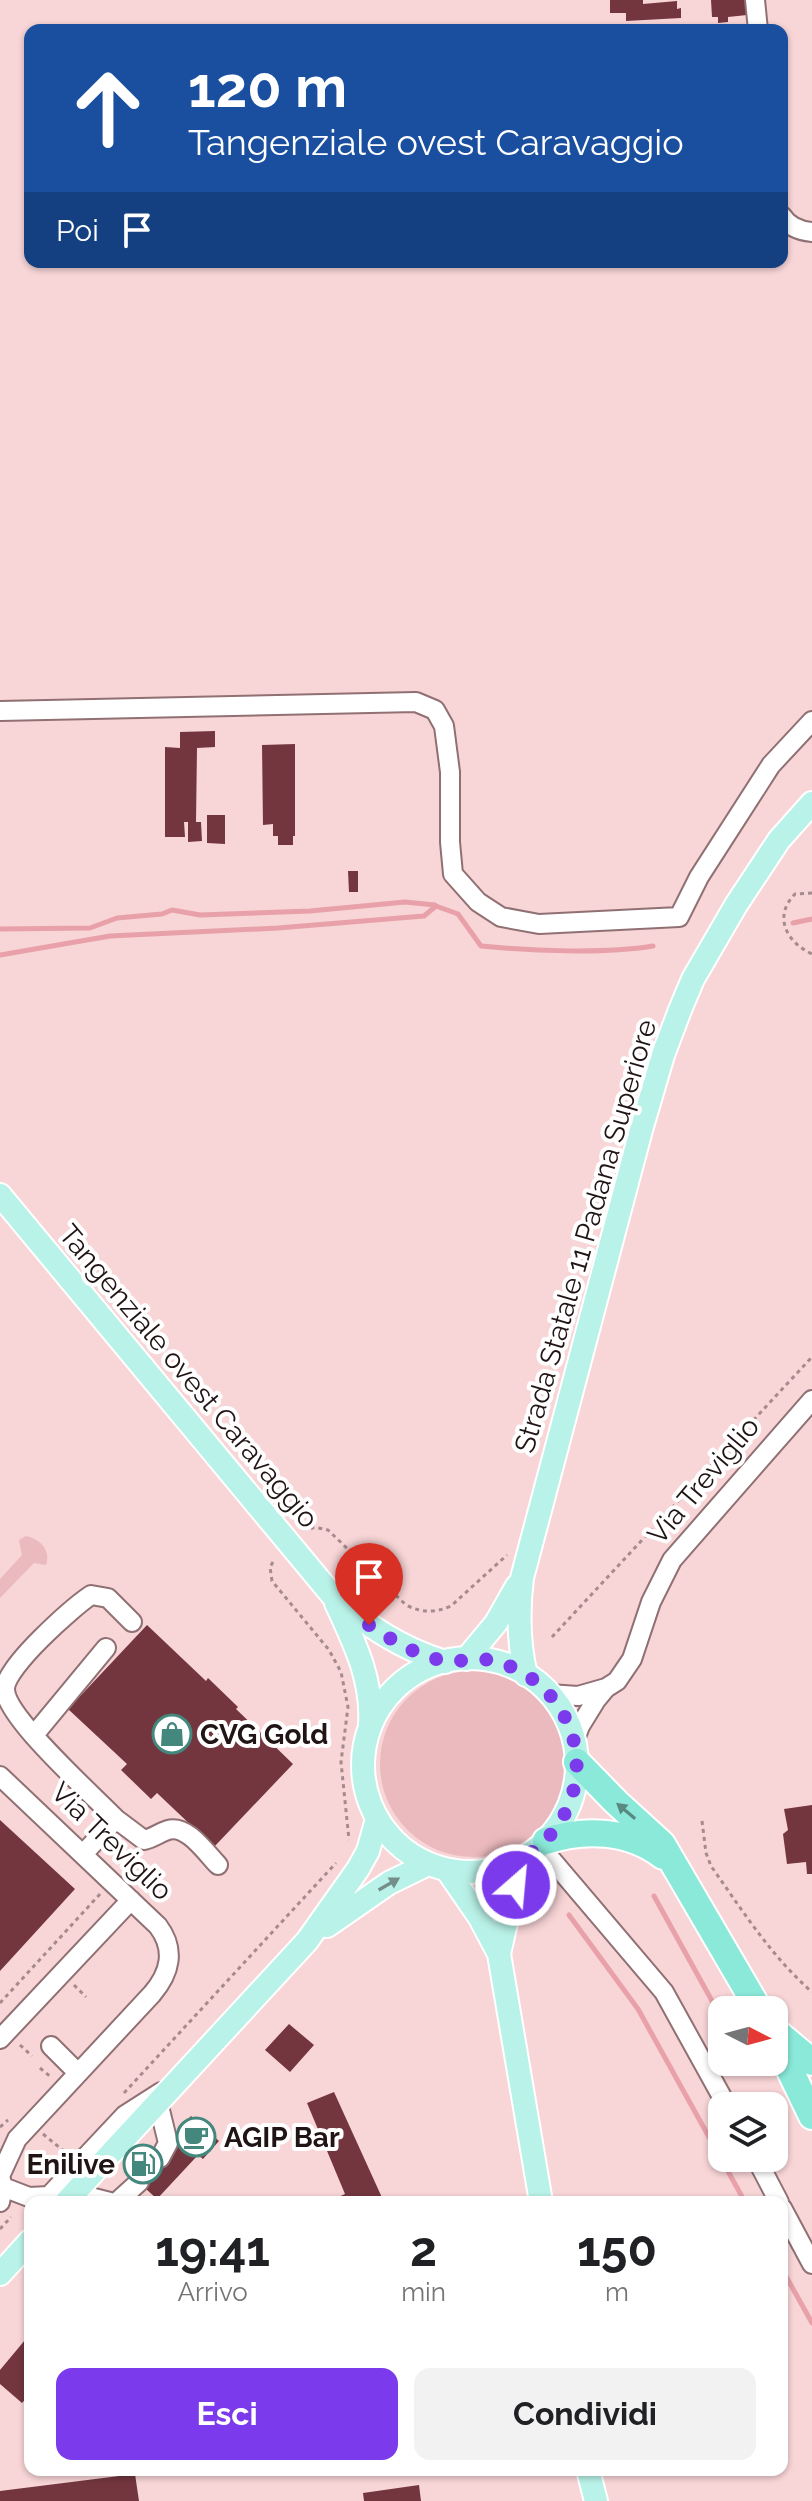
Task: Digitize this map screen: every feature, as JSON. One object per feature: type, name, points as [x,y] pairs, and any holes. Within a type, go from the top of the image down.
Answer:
[{"type":"highway","points":[[575,1752],[616,1802],[662,1844],[751,1996]]},
{"type":"highway","points":[[543,1844],[576,1833],[607,1834],[642,1843],[673,1862]]},
{"type":"highway","points":[[788,2042],[812,2062]]},
{"type":"highway","points":[[788,2066],[812,2116]]},
{"type":"main road","name":"Strada Statale 11 Padana Superiore","points":[[526,1675],[520,1651],[522,1578],[641,1130],[680,1010],[693,979],[736,905],[779,840],[812,803]]},
{"type":"main road","name":"Tangenziale ovest Caravaggio","points":[[0,1195],[332,1595],[360,1618],[415,1653],[455,1660]]},
{"type":"main road","name":"Strada Statale 11 Padana Superiore","points":[[455,1660],[496,1623],[522,1578]]},
{"type":"main road","name":"Tangenziale ovest Caravaggio","points":[[332,1595],[364,1666],[369,1690],[370,1729]]},
{"type":"main road","points":[[307,1941],[389,1883],[437,1867],[477,1872],[492,1870],[520,1860],[543,1844],[555,1830],[574,1791],[575,1752],[565,1716],[549,1694],[526,1675],[491,1661],[455,1660],[417,1673],[393,1691],[370,1729],[364,1756],[370,1802],[377,1819],[402,1848],[437,1867],[480,1918],[499,1954],[540,2196]]},
{"type":"main road","points":[[72,2196],[307,1941],[358,1869],[368,1851],[377,1819]]},
{"type":"main road","points":[[499,1954],[520,1860]]},
{"type":"main road","points":[[0,2274],[24,2248]]},
{"type":"main road","points":[[590,2476],[596,2501]]},
{"type":"street","points":[[755,0],[757,24]]},
{"type":"street","points":[[788,223],[800,231],[812,232]]},
{"type":"street","points":[[0,711],[416,702],[435,710],[444,726],[450,772],[453,874],[478,902],[501,917],[539,924],[679,917],[699,877],[771,765],[812,721]]},
{"type":"street","name":"Via Treviglio","points":[[575,1752],[587,1713],[606,1688],[617,1681],[632,1659],[651,1602],[672,1560],[812,1400]]},
{"type":"street","points":[[132,1622],[108,1598],[91,1595],[74,1606],[17,1665],[6,1681],[7,1701],[34,1735],[116,1819],[144,1840],[167,1830],[178,1829],[218,1865]]},
{"type":"street","points":[[34,1735],[106,1648]]},
{"type":"street","points":[[549,1694],[578,1696],[606,1688]]},
{"type":"street","name":"Via Treviglio","points":[[0,1776],[131,1900],[165,1935],[169,1947],[168,1967],[163,1981],[8,2143],[1,2188]]},
{"type":"street","points":[[83,1854],[116,1819]]},
{"type":"street","points":[[543,1844],[664,1992],[719,2092]]},
{"type":"street","points":[[6,2038],[131,1900]]},
{"type":"street","points":[[51,2046],[78,2073]]},
{"type":"street","points":[[49,2196],[125,2115],[177,2081]]},
{"type":"street","points":[[158,2102],[168,2143],[160,2158]]},
{"type":"street","points":[[763,2172],[776,2196]]},
{"type":"street","points":[[124,2196],[139,2182]]},
{"type":"street","points":[[1,2188],[26,2196]]},
{"type":"street","points":[[788,2219],[812,2264]]},
{"type":"path","points":[[812,893],[795,894],[787,904],[783,919],[787,934],[794,943],[812,954]]},
{"type":"path","points":[[552,1637],[812,1357]]},
{"type":"path","points":[[311,1529],[319,1527],[328,1530],[406,1605],[423,1611],[451,1606],[507,1554]]},
{"type":"path","points":[[273,1562],[270,1567],[272,1581],[329,1650],[338,1663],[344,1682],[348,1707],[341,1762],[349,1844]]},
{"type":"path","points":[[702,1821],[711,1866],[759,1934],[812,1992]]},
{"type":"path","points":[[121,2097],[342,1856]]},
{"type":"path","points":[[0,2003],[104,1890]]},
{"type":"path","points":[[68,1980],[86,1997]]},
{"type":"path","points":[[6,2038],[32,2056]]},
{"type":"path","points":[[40,2132],[68,2154]]},
{"type":"path","points":[[0,2229],[24,2203]]},
{"type":"shaded area","points":[[26,1536],[44,1546],[46,1565],[34,1563],[0,1598],[0,1579],[22,1555],[19,1540]]},
{"type":"shaded area","points":[[473,1671],[509,1678],[539,1698],[559,1728],[566,1764],[559,1800],[539,1830],[509,1850],[473,1857],[437,1850],[407,1830],[387,1800],[380,1764],[387,1728],[407,1698],[437,1678]]},
{"type":"building","points":[[610,0],[643,0],[643,4],[677,1],[681,18],[626,21],[626,13],[610,13]]},
{"type":"building","points":[[711,0],[747,0],[747,15],[728,17],[728,22],[718,23],[718,17],[712,17]]},
{"type":"building","points":[[215,731],[215,747],[197,748],[196,822],[201,822],[202,841],[188,842],[188,822],[184,822],[185,837],[165,837],[165,747],[180,748],[180,732]]},
{"type":"building","points":[[295,744],[295,836],[293,845],[278,845],[278,836],[273,836],[273,824],[263,825],[262,745]]},
{"type":"building","points":[[207,815],[225,815],[225,844],[207,843]]},
{"type":"building","points":[[348,871],[358,871],[358,892],[349,892]]},
{"type":"building","points":[[147,1625],[206,1681],[208,1678],[293,1764],[214,1847],[157,1793],[151,1799],[121,1770],[127,1764],[68,1709]]},
{"type":"building","points":[[812,1805],[812,1874],[807,1874],[806,1862],[787,1864],[783,1834],[788,1830],[784,1809]]},
{"type":"building","points":[[0,1820],[75,1889],[0,1971]]},
{"type":"building","points":[[289,2024],[314,2045],[290,2072],[265,2050]]},
{"type":"building","points":[[334,2092],[381,2196],[340,2196],[345,2194],[307,2103]]},
{"type":"building","points":[[191,2116],[219,2141],[203,2159],[198,2155],[160,2196],[154,2196],[123,2168],[145,2144],[164,2161],[182,2140],[175,2134]]},
{"type":"building","points":[[24,2341],[22,2403],[0,2384],[0,2370]]},
{"type":"building","points":[[135,2476],[139,2501],[0,2501],[0,2491]]},
{"type":"building","points":[[419,2485],[421,2501],[364,2501],[363,2493]]},
{"type":"waterway","points":[[0,929],[90,928],[117,918],[162,914],[172,910],[200,915],[310,911],[405,902],[435,905]]},
{"type":"waterway","points":[[0,955],[110,936],[278,928],[424,916],[436,906],[458,914],[481,946],[567,951],[653,946]]},
{"type":"waterway","points":[[793,923],[812,919]]},
{"type":"waterway","points":[[654,1896],[709,1996]]},
{"type":"waterway","points":[[569,1915],[638,2009],[742,2196]]},
{"type":"waterway","points":[[788,2280],[812,2323]]},
{"type":"tunnel","points":[[139,2182],[160,2158]]},
{"type":"place","name":"CVG Gold","points":[[172,1734]]},
{"type":"place","name":"AGIP Bar","points":[[196,2137]]},
{"type":"place","name":"Enilive","points":[[143,2164]]},
{"type":"route","points":[[369,1625],[415,1653],[445,1662],[478,1659],[515,1668],[538,1683],[565,1716],[577,1762],[574,1791],[555,1830],[520,1860],[516,1885]]}]
